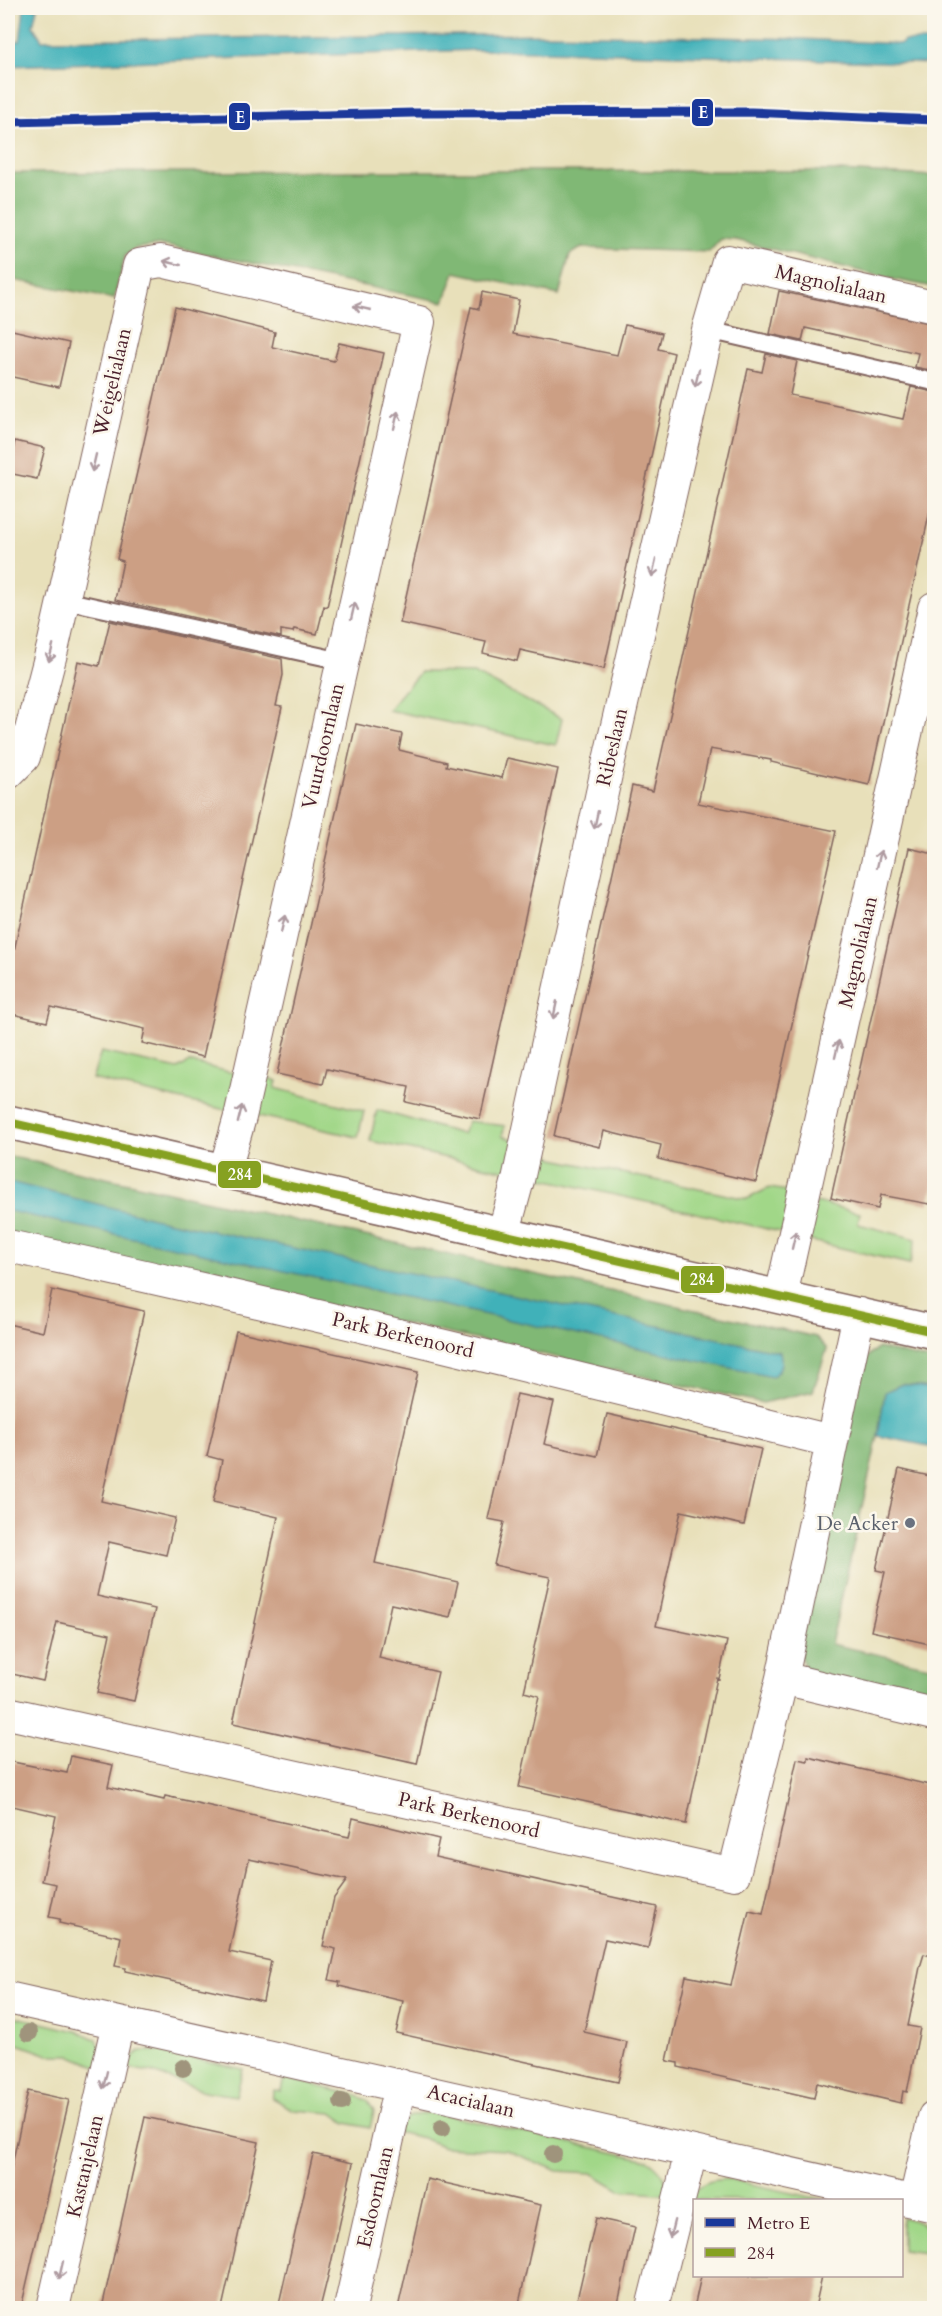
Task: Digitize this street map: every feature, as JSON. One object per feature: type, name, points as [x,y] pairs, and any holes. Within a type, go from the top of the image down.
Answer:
[{"type":"street","name":"Weigelialaan","points":[[8,773],[24,757],[64,600],[139,265],[161,261],[419,322]]},
{"type":"street","name":"Magnolialaan","points":[[728,261],[934,307]]},
{"type":"street","name":"Ribeslaan","points":[[503,1235],[518,1180],[611,754],[708,330],[728,261]]},
{"type":"street","name":"Vuurdoornlaan","points":[[225,1170],[242,1105],[419,322]]},
{"type":"street","name":"Magnolialaan","points":[[781,1296],[934,608]]},
{"type":"street","points":[[8,1122],[934,1332]]},
{"type":"street","name":"Park Berkenoord","points":[[8,1246],[462,1349],[831,1441]]},
{"type":"street","name":"Park Berkenoord","points":[[8,1713],[734,1874],[782,1678],[859,1314]]},
{"type":"street","points":[[782,1678],[934,1714]]},
{"type":"street","name":"Acacialaan","points":[[8,1998],[925,2203]]},
{"type":"street","name":"Kastanjelaan","points":[[52,2308],[118,2023]]},
{"type":"street","name":"Esdoornlaan","points":[[350,2308],[400,2085]]},
{"type":"street","points":[[925,2203],[934,2117]]},
{"type":"street","points":[[652,2308],[691,2152]]},
{"type":"lane","points":[[708,330],[934,382]]},
{"type":"lane","points":[[64,600],[342,661]]},
{"type":"green space","points":[[838,171],[934,176],[934,287],[892,279],[736,240],[721,239],[709,252],[582,248],[570,254],[559,295],[455,272],[444,302],[162,245],[136,248],[125,256],[114,299],[8,279],[8,173]]},
{"type":"green space","points":[[420,672],[474,673],[562,719],[556,745],[388,710]]},
{"type":"green space","points":[[101,1052],[178,1069],[189,1062],[238,1074],[230,1111],[92,1079]]},
{"type":"green space","points":[[262,1075],[277,1081],[275,1088],[364,1111],[358,1137],[254,1115]]},
{"type":"green space","points":[[377,1110],[462,1134],[468,1121],[505,1126],[502,1136],[515,1140],[506,1171],[370,1141]]},
{"type":"green space","points":[[540,1140],[554,1159],[747,1199],[769,1188],[796,1192],[785,1233],[530,1176]]},
{"type":"green space","points":[[8,1156],[816,1337],[827,1349],[813,1391],[763,1403],[8,1236]]},
{"type":"green space","points":[[816,1202],[860,1213],[858,1224],[916,1239],[910,1264],[807,1240]]},
{"type":"green space","points":[[878,1348],[934,1361],[934,1389],[902,1384],[885,1392],[878,1436],[831,1644],[934,1667],[934,1698],[808,1673],[798,1652],[858,1365]]},
{"type":"green space","points":[[8,2015],[80,2032],[97,2040],[104,2053],[101,2068],[69,2055],[48,2055],[8,2042]]},
{"type":"green space","points":[[140,2051],[160,2051],[243,2069],[236,2096],[204,2091],[150,2072],[127,2068],[131,2058]]},
{"type":"green space","points":[[284,2078],[367,2100],[374,2111],[370,2128],[346,2123],[332,2113],[294,2110],[272,2098],[274,2090],[281,2091]]},
{"type":"green space","points":[[425,2113],[441,2114],[648,2160],[663,2175],[669,2194],[620,2190],[592,2173],[558,2171],[506,2150],[444,2147],[423,2138],[396,2132],[407,2117]]},
{"type":"green space","points":[[728,2179],[820,2199],[689,2199],[701,2185]]},
{"type":"green space","points":[[903,2217],[927,2228],[933,2238],[934,2254],[903,2250]]},
{"type":"water","points":[[24,8],[37,8],[33,26],[42,40],[550,34],[802,39],[901,44],[904,41],[934,41],[934,64],[479,50],[8,66],[8,41],[20,41]]},
{"type":"water","points":[[14,1183],[157,1219],[780,1352],[780,1366],[772,1377],[8,1211],[8,1184]]},
{"type":"water","points":[[902,1384],[934,1389],[934,1447],[878,1436],[885,1392]]},
{"type":"building","points":[[779,291],[934,324],[934,371],[915,367],[918,353],[805,328],[802,341],[770,334]]},
{"type":"building","points":[[482,292],[519,300],[513,334],[617,355],[625,325],[662,333],[658,349],[674,353],[604,669],[520,650],[517,661],[483,653],[486,642],[400,623],[471,307],[479,309]]},
{"type":"building","points":[[175,307],[275,332],[272,347],[334,361],[339,343],[384,353],[327,607],[324,606],[317,634],[294,629],[293,632],[281,630],[281,637],[115,600],[123,561],[117,559]]},
{"type":"building","points":[[8,329],[69,343],[59,387],[8,376]]},
{"type":"building","points":[[766,354],[797,361],[790,395],[903,419],[911,387],[934,392],[934,493],[869,785],[771,762],[771,760],[710,749],[698,803],[836,831],[756,1182],[658,1159],[661,1145],[604,1131],[600,1147],[554,1136],[632,786],[653,791],[748,369],[762,372]]},
{"type":"building","points":[[15,441],[45,448],[37,479],[8,473]]},
{"type":"building","points":[[110,621],[282,659],[283,675],[276,706],[282,707],[203,1057],[142,1043],[145,1029],[51,1007],[47,1022],[8,1013],[8,978],[78,661],[99,666]]},
{"type":"building","points":[[356,724],[402,734],[399,750],[447,762],[446,766],[502,778],[507,758],[558,769],[480,1119],[406,1102],[409,1087],[327,1069],[323,1084],[277,1074]]},
{"type":"building","points":[[909,848],[934,854],[934,1184],[929,1204],[881,1195],[878,1209],[831,1198]]},
{"type":"building","points":[[52,1290],[144,1311],[101,1501],[175,1518],[166,1555],[109,1542],[97,1596],[155,1609],[134,1701],[97,1693],[110,1634],[57,1622],[43,1681],[8,1673],[8,1324],[43,1332]]},
{"type":"building","points":[[236,1331],[418,1372],[375,1563],[458,1582],[450,1617],[391,1604],[379,1658],[438,1672],[417,1764],[233,1723],[278,1517],[213,1502],[222,1460],[207,1456]]},
{"type":"building","points":[[517,1394],[554,1402],[544,1444],[597,1456],[607,1414],[761,1449],[744,1525],[681,1511],[656,1626],[727,1641],[686,1824],[519,1787],[539,1696],[524,1692],[550,1577],[494,1565],[504,1522],[488,1519]]},
{"type":"building","name":"De Acker","points":[[899,1469],[934,1477],[934,1645],[871,1631],[885,1572],[876,1570]]},
{"type":"building","points":[[71,1756],[113,1765],[108,1787],[164,1800],[165,1796],[349,1837],[353,1818],[439,1839],[435,1857],[657,1907],[648,1948],[605,1939],[584,2032],[627,2042],[618,2082],[396,2033],[403,2001],[339,1986],[340,1982],[329,1980],[336,1949],[323,1946],[334,1898],[347,1880],[249,1859],[229,1952],[271,1961],[263,2001],[125,1971],[126,1968],[115,1966],[121,1937],[59,1923],[60,1919],[49,1917],[56,1884],[42,1881],[56,1816],[8,1805],[8,1761],[67,1773]]},
{"type":"building","points":[[808,1757],[934,1786],[934,1957],[924,1954],[920,1967],[908,2026],[920,2028],[907,2092],[903,2091],[901,2103],[817,2083],[814,2098],[678,2067],[678,2063],[667,2061],[686,1976],[731,1985],[749,1911],[763,1914],[797,1759],[808,1761]]},
{"type":"building","points":[[28,2091],[69,2100],[21,2308],[8,2308],[8,2183]]},
{"type":"building","points":[[145,2117],[259,2142],[222,2308],[102,2308]]},
{"type":"building","points":[[313,2154],[353,2163],[330,2268],[320,2308],[278,2308]]},
{"type":"building","points":[[427,2179],[541,2205],[518,2308],[398,2308]]},
{"type":"building","points":[[596,2218],[635,2227],[617,2308],[575,2308]]},
{"type":"building","points":[[701,2277],[822,2277],[815,2308],[694,2308]]},
{"type":"metro line","name":"E","points":[[8,122],[414,113],[751,112],[934,120]]},
{"type":"transit line","name":"284","points":[[8,1122],[934,1332]]},
{"type":"place","name":"De Acker","points":[[910,1523]]}]
